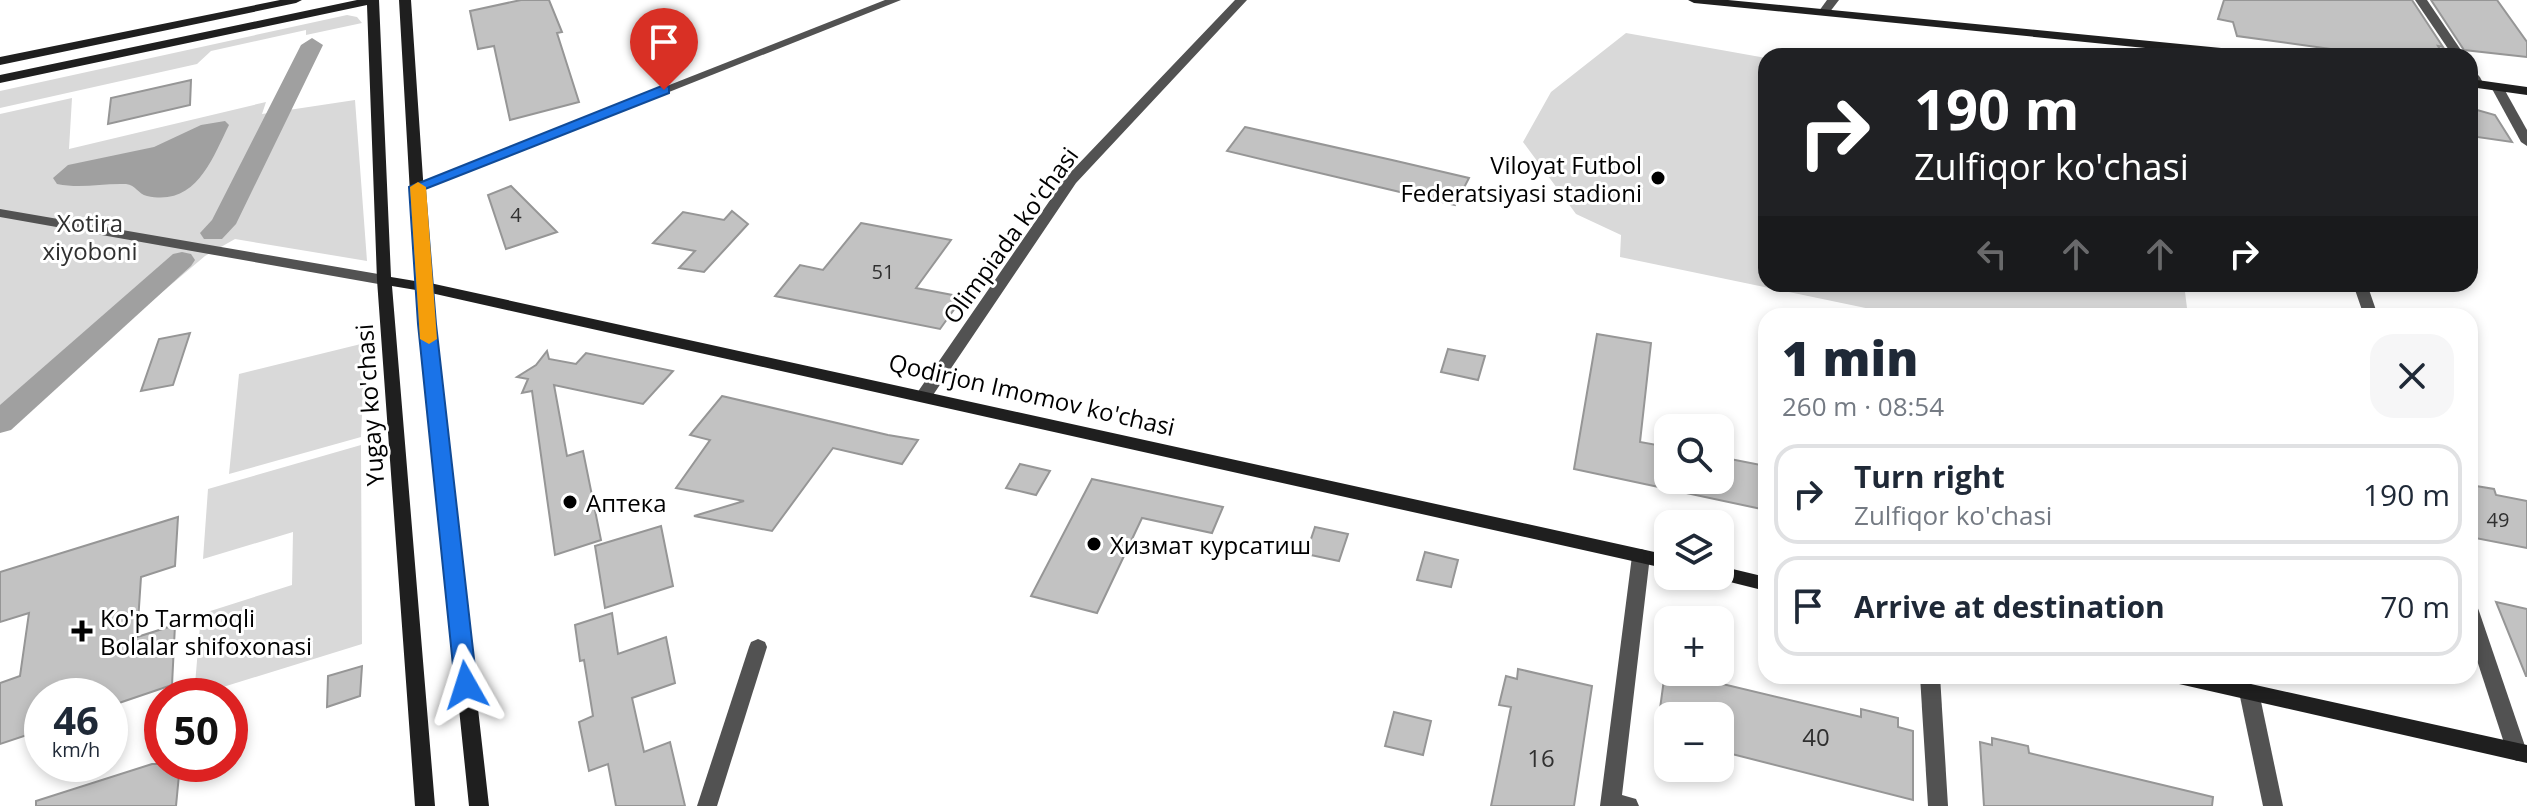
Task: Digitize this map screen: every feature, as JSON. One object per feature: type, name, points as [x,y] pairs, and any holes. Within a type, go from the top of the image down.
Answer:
[{"type":"main road","points":[[0,61],[296,0]]},
{"type":"main road","points":[[0,79],[373,0]]},
{"type":"main road","name":"Yugay ko'chasi","points":[[373,0],[384,280],[425,806]]},
{"type":"main road","points":[[405,0],[423,287],[479,806]]},
{"type":"main road","points":[[1694,0],[2184,48]]},
{"type":"main road","points":[[2478,81],[2527,91]]},
{"type":"main road","name":"Qodirjon Imomov ko'chasi","points":[[384,280],[1654,559]]},
{"type":"main road","points":[[1734,576],[1758,582]]},
{"type":"main road","points":[[2214,684],[2522,753]]},
{"type":"street","points":[[417,187],[895,0]]},
{"type":"street","name":"Olimpiada ko'chasi","points":[[923,397],[1071,180],[1241,0]]},
{"type":"street","points":[[1825,11],[1833,0]]},
{"type":"street","points":[[2421,0],[2454,48]]},
{"type":"street","points":[[2497,87],[2527,142]]},
{"type":"street","points":[[0,213],[384,280]]},
{"type":"street","points":[[1617,804],[1641,556]]},
{"type":"street","points":[[2478,633],[2522,753]]},
{"type":"street","points":[[707,806],[758,647]]},
{"type":"street","points":[[1930,684],[1938,806]]},
{"type":"street","points":[[2249,692],[2273,806]]},
{"type":"green space","points":[[347,15],[357,17],[362,23],[306,35],[306,30],[211,51],[197,64],[0,108],[0,91]]},
{"type":"green space","name":"Viloyat Futbol Federatsiyasi stadioni","points":[[1626,33],[1758,57],[1758,286],[1620,257],[1621,235],[1576,214],[1523,142],[1551,92]]},
{"type":"green space","name":"Xotira xiyoboni","points":[[72,98],[69,149],[266,102],[262,114],[355,100],[367,261],[235,239],[205,256],[0,429],[0,114]]},
{"type":"green space","name":"Viloyat Futbol Federatsiyasi stadioni","points":[[1788,292],[2185,292],[2187,308],[1865,308]]},
{"type":"green space","points":[[365,343],[361,437],[229,474],[239,374]]},
{"type":"green space","points":[[361,445],[362,644],[248,679],[196,678],[201,614],[292,585],[293,532],[203,559],[208,489]]},
{"type":"shaded area","points":[[225,121],[229,125],[209,165],[190,187],[178,194],[164,198],[147,196],[126,184],[66,185],[57,184],[53,178],[68,165],[154,147],[201,125]]},
{"type":"building","points":[[521,0],[549,0],[562,32],[557,33],[579,102],[510,120],[494,46],[478,49],[470,11]]},
{"type":"building","points":[[2224,0],[2412,0],[2443,47],[2323,48],[2237,36],[2233,22],[2218,19]]},
{"type":"building","points":[[2431,0],[2497,0],[2527,42],[2527,57],[2478,52],[2478,48],[2463,48]]},
{"type":"building","points":[[191,80],[190,105],[108,124],[111,98]]},
{"type":"building","points":[[2478,110],[2495,115],[2512,142],[2478,137]]},
{"type":"building","points":[[1245,127],[1469,178],[1455,205],[1227,151]]},
{"type":"building","points":[[511,186],[557,232],[506,249],[488,195]]},
{"type":"building","points":[[732,211],[748,224],[704,272],[679,268],[695,251],[653,243],[683,212],[724,220]]},
{"type":"building","points":[[861,223],[951,240],[916,288],[963,297],[940,329],[775,296],[800,265],[823,270]]},
{"type":"building","points":[[190,333],[173,385],[141,391],[159,339]]},
{"type":"building","points":[[1597,334],[1651,343],[1640,442],[1654,444],[1654,486],[1574,469]]},
{"type":"building","points":[[1448,349],[1485,356],[1478,380],[1441,372]]},
{"type":"building","points":[[547,351],[549,359],[576,364],[586,353],[673,371],[643,404],[554,385],[567,456],[583,451],[601,540],[555,555],[532,391],[522,393],[528,379],[517,377],[536,365]]},
{"type":"building","points":[[722,396],[918,440],[902,464],[833,448],[772,531],[694,516],[744,501],[676,488],[710,440],[690,435]]},
{"type":"building","points":[[1734,460],[1758,464],[1758,508],[1691,494],[1734,494]]},
{"type":"building","points":[[1020,464],[1050,471],[1036,495],[1006,488]]},
{"type":"building","name":"Хизмат курсатиш","points":[[1092,479],[1223,507],[1212,533],[1142,518],[1097,613],[1031,596]]},
{"type":"building","points":[[2478,486],[2494,489],[2496,495],[2527,501],[2527,548],[2478,539]]},
{"type":"building","name":"Ko'p Tarmoqli Bolalar shifoxonasi","points":[[178,517],[175,566],[141,577],[137,637],[175,625],[172,678],[144,678],[144,694],[128,700],[128,678],[24,678],[24,736],[0,744],[0,683],[20,676],[29,613],[0,622],[0,572]]},
{"type":"building","points":[[661,526],[673,586],[605,608],[595,546]]},
{"type":"building","points":[[1315,527],[1348,534],[1339,561],[1306,554]]},
{"type":"building","points":[[1425,552],[1458,560],[1451,587],[1417,580]]},
{"type":"building","points":[[2496,602],[2527,609],[2527,676],[2526,676]]},
{"type":"building","points":[[612,613],[618,654],[666,637],[675,683],[632,698],[644,752],[670,742],[685,806],[616,806],[608,764],[589,771],[579,722],[593,716],[575,625]]},
{"type":"building","points":[[362,666],[360,696],[327,707],[328,676]]},
{"type":"building","points":[[1518,669],[1592,686],[1574,806],[1491,806],[1511,707],[1499,705],[1506,676],[1517,679]]},
{"type":"building","points":[[1663,686],[1731,686],[1861,717],[1861,709],[1898,718],[1898,727],[1913,731],[1913,800],[1734,755],[1734,702],[1661,702]]},
{"type":"building","points":[[1394,712],[1431,721],[1423,755],[1385,746]]},
{"type":"building","points":[[1992,738],[2028,746],[2029,753],[2213,797],[2212,806],[1984,806],[1980,742],[1992,745]]},
{"type":"building","points":[[144,767],[144,782],[178,782],[176,806],[36,806],[36,801],[96,782],[128,782],[128,772]]},
{"type":"waterway","points":[[213,233],[223,224],[312,45]]},
{"type":"waterway","points":[[0,422],[182,260]]},
{"type":"slow traffic","points":[[418,187],[429,339]]},
{"type":"place","name":"Viloyat Futbol Federatsiyasi stadioni","points":[[1658,178]]},
{"type":"place","name":"Аптека","points":[[570,502]]},
{"type":"place","name":"Хизмат курсатиш","points":[[1094,544]]},
{"type":"place","name":"Ko'p Tarmoqli Bolalar shifoxonasi","points":[[82,631]]},
{"type":"route","points":[[466,685],[423,287],[417,187],[664,90]]}]
